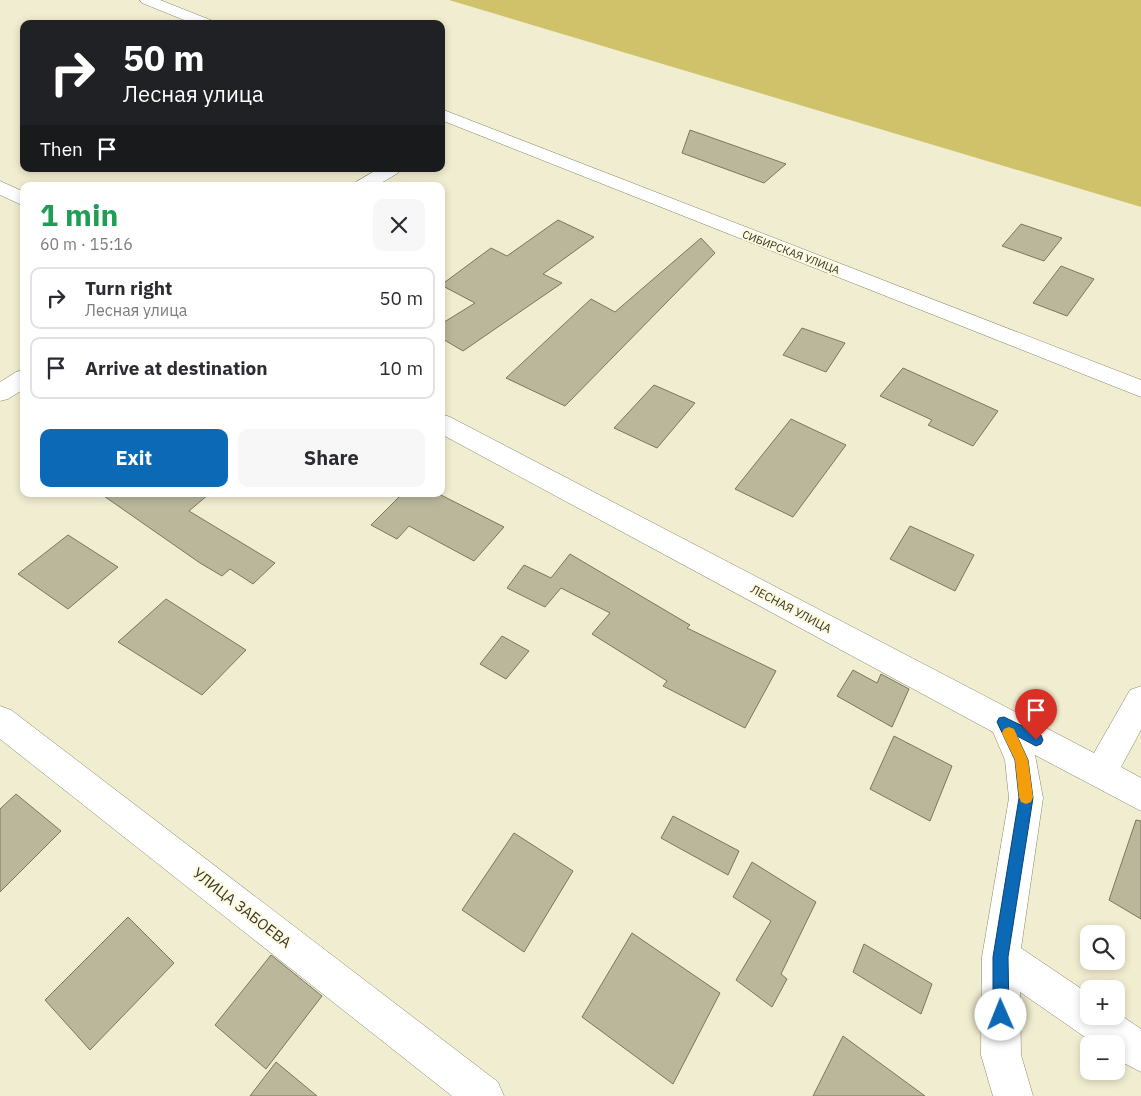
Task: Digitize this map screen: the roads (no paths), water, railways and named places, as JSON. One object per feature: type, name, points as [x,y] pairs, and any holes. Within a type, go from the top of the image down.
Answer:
[{"type":"street","points":[[147,0],[198,20]]},
{"type":"street","name":"СИБИРСКАЯ УЛИЦА","points":[[445,118],[457,128],[1141,389]]},
{"type":"street","points":[[370,182],[386,172]]},
{"type":"street","points":[[0,187],[20,198]]},
{"type":"street","points":[[0,393],[20,380]]},
{"type":"street","name":"ЛЕСНАЯ УЛИЦА","points":[[445,425],[1141,795]]},
{"type":"street","points":[[1100,774],[1141,700]]},
{"type":"street","name":"УЛИЦА ЗАБОЕВА","points":[[0,720],[484,1096]]},
{"type":"street","points":[[1004,722],[1021,760],[1026,798],[1001,957],[1001,1054],[1013,1096]]},
{"type":"street","points":[[1001,957],[1141,1052]]}]
